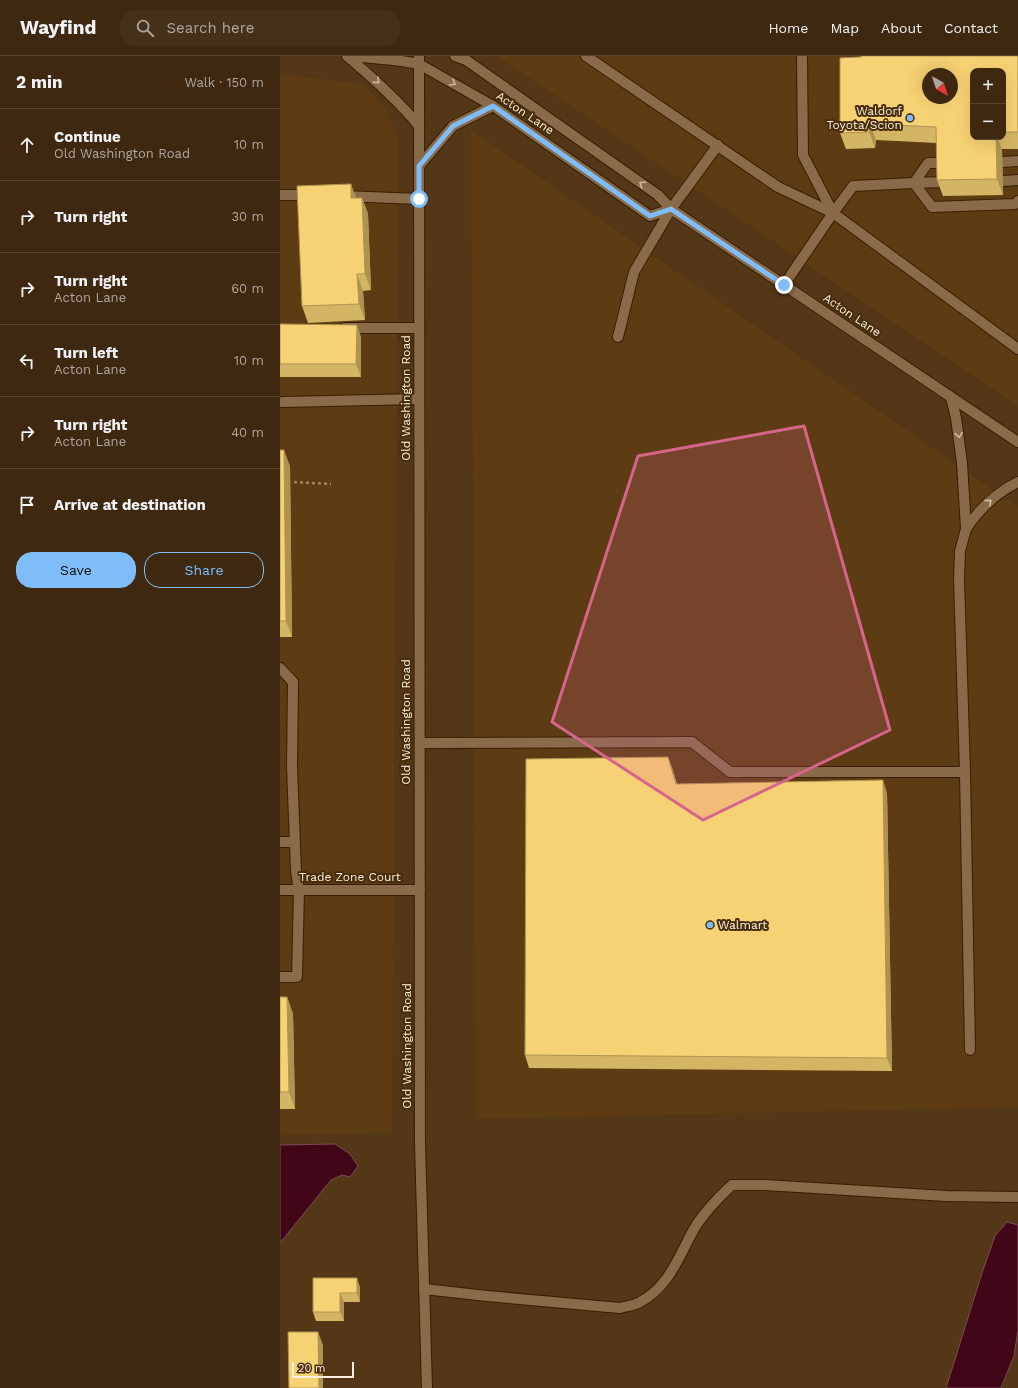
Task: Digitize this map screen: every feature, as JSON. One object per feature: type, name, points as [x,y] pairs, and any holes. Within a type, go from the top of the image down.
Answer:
[{"type":"main road","points":[[347,56],[378,82],[405,109],[419,126]]},
{"type":"main road","name":"Acton Lane","points":[[353,56],[419,60],[493,106],[650,216],[671,209]]},
{"type":"main road","name":"Acton Lane","points":[[455,56],[466,60],[658,195],[671,209],[1018,442]]},
{"type":"main road","points":[[586,56],[778,187],[833,214],[1018,349]]},
{"type":"main road","points":[[802,56],[803,155],[833,214]]},
{"type":"main road","name":"Old Washington Road","points":[[419,60],[420,1144],[427,1388]]},
{"type":"main road","points":[[419,166],[453,126],[493,106]]},
{"type":"main road","points":[[618,337],[634,272],[671,209],[718,145]]},
{"type":"main road","points":[[1002,162],[1018,162]]},
{"type":"main road","points":[[914,183],[928,164],[943,163]]},
{"type":"main road","points":[[1003,181],[1018,180]]},
{"type":"main road","points":[[784,285],[853,186],[943,182]]},
{"type":"main road","points":[[914,183],[932,207],[1014,204],[1018,201]]},
{"type":"main road","points":[[280,195],[318,196]]},
{"type":"main road","points":[[333,196],[419,199]]},
{"type":"main road","points":[[334,328],[419,328]]},
{"type":"main road","points":[[951,397],[956,418],[962,463],[966,529]]},
{"type":"main road","points":[[282,402],[419,399]]},
{"type":"main road","points":[[970,1050],[965,772],[959,579],[960,551],[966,529],[974,517],[998,494],[1018,482]]},
{"type":"main road","points":[[280,668],[293,682],[292,767],[294,842],[299,890],[297,977],[280,977]]},
{"type":"main road","points":[[420,743],[692,742],[730,772],[965,772]]},
{"type":"main road","points":[[280,842],[294,842]]},
{"type":"main road","name":"Trade Zone Court","points":[[280,890],[420,890]]},
{"type":"main road","points":[[424,1289],[620,1308],[639,1303],[654,1293],[672,1272],[695,1228],[718,1198],[732,1185],[765,1185],[946,1196],[1018,1197]]},
{"type":"path","points":[[294,482],[331,484]]},
{"type":"highlighted area","points":[[804,426],[890,730],[703,820],[552,722],[638,456]]},
{"type":"shaded area","points":[[497,56],[1018,56],[1018,406]]},
{"type":"shaded area","points":[[280,74],[362,84],[385,108],[398,138],[392,1133],[280,1135]]},
{"type":"shaded area","points":[[471,130],[1018,507],[1018,1107],[476,1119]]},
{"type":"shaded area","points":[[335,1144],[350,1154],[358,1166],[350,1177],[342,1175],[331,1180],[280,1243],[280,1145]]},
{"type":"shaded area","points":[[1007,1222],[1018,1225],[1018,1330],[1014,1356],[1001,1388],[946,1388],[995,1236]]},
{"type":"building","name":"Waldorf Toyota/Scion","points":[[861,56],[1018,56],[1018,132],[1006,132],[1006,68],[970,68],[970,140],[996,140],[997,179],[937,180],[936,127],[870,124],[869,132],[840,133],[840,58]]},
{"type":"building","points":[[351,184],[351,198],[362,198],[365,274],[357,274],[359,304],[302,306],[297,186]]},
{"type":"building","points":[[280,324],[357,325],[356,364],[280,364]]},
{"type":"building","points":[[280,450],[284,450],[286,621],[280,621]]},
{"type":"building","name":"Walmart","points":[[668,757],[676,784],[883,780],[887,1058],[525,1055],[526,759]]},
{"type":"building","points":[[280,997],[287,997],[289,1092],[280,1092]]},
{"type":"building","points":[[313,1278],[357,1278],[357,1293],[340,1293],[340,1312],[313,1312]]},
{"type":"building","points":[[288,1332],[318,1332],[319,1388],[289,1388]]},
{"type":"place","name":"Waldorf Toyota/Scion","points":[[910,118]]},
{"type":"place","name":"Walmart","points":[[710,925]]},
{"type":"route","points":[[419,199],[419,166],[453,126],[493,106],[650,216],[671,209],[784,285]]}]
